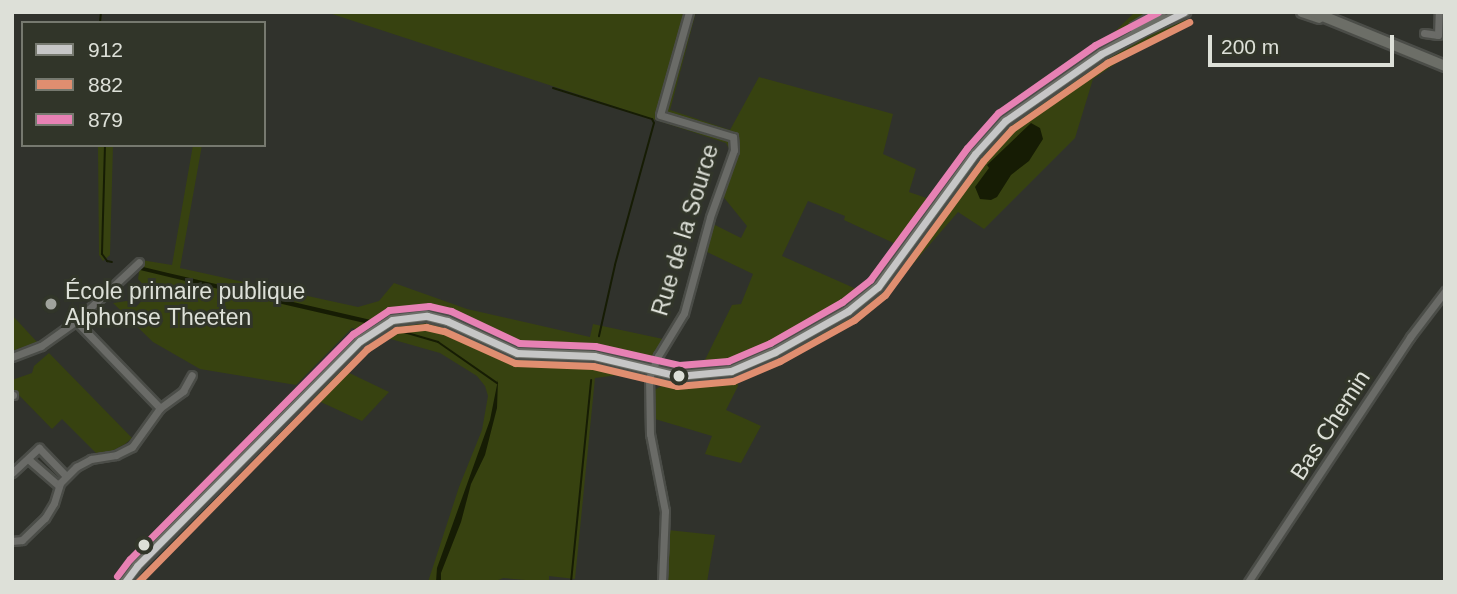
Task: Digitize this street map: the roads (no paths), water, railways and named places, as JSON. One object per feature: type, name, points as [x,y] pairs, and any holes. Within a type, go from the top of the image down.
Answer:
[{"type":"main road","points":[[125,582],[141,562],[377,327],[402,317],[427,316],[447,321],[517,353],[594,356],[651,372],[698,376],[738,369],[775,352],[848,311],[873,292],[891,272],[981,146],[1013,114],[1130,31],[1162,12]]},
{"type":"main road","points":[[1101,54],[1146,29],[1185,12]]},
{"type":"main road","points":[[1302,12],[1343,25]]},
{"type":"main road","points":[[1314,12],[1445,66]]},
{"type":"street","name":"Rue de la Source","points":[[662,582],[664,502],[650,434],[651,372],[684,313],[710,217],[734,150],[733,137],[660,115],[689,12]]},
{"type":"street","points":[[1424,33],[1438,35],[1439,12]]},
{"type":"street","points":[[12,357],[41,346],[76,321],[138,263]]},
{"type":"street","name":"Bas Chemin","points":[[1248,582],[1410,337],[1445,291]]},
{"type":"street","points":[[76,321],[160,408]]},
{"type":"street","points":[[12,541],[22,540],[45,518],[54,503],[59,486],[66,476],[83,462],[116,455],[132,447],[160,408],[183,391],[192,375]]},
{"type":"street","points":[[12,472],[39,448],[66,476]]},
{"type":"street","points":[[28,459],[59,486]]},
{"type":"waterway","points":[[100,21],[101,12]]},
{"type":"waterway","points":[[553,88],[652,119],[654,123],[615,265],[599,336]]},
{"type":"waterway","points":[[105,147],[102,254],[107,261],[112,262]]},
{"type":"waterway","points":[[397,330],[438,342],[497,383]]},
{"type":"waterway","points":[[571,582],[591,380]]},
{"type":"place","name":"École primaire publique Alphonse Theeten","points":[[51,304]]}]
